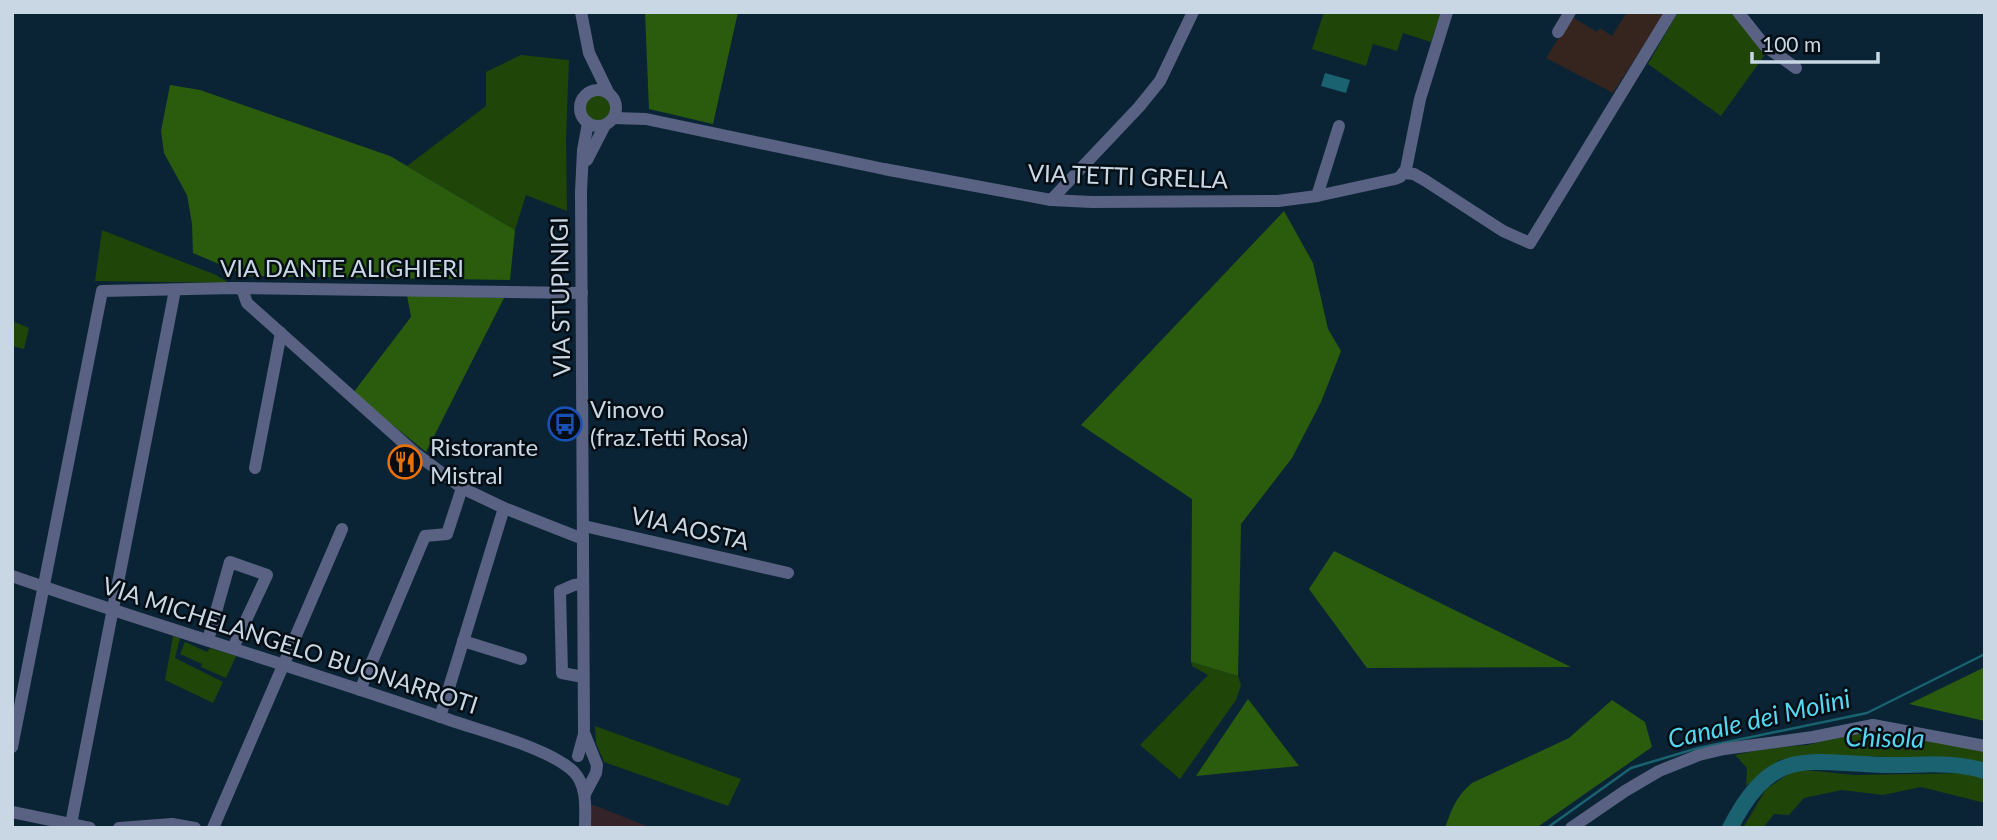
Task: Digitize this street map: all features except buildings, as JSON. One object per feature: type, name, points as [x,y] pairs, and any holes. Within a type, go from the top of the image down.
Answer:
[{"type":"street","name":"VIA STUPINIGI","points":[[576,766],[584,734],[582,177],[588,123],[583,119],[580,107],[589,83],[589,53],[581,12]]},
{"type":"street","points":[[1051,200],[1160,81],[1193,12]]},
{"type":"street","points":[[1447,12],[1420,99],[1404,173],[1413,174],[1426,181],[1503,231],[1530,243],[1671,12]]},
{"type":"street","points":[[1558,32],[1570,12]]},
{"type":"street","points":[[1738,12],[1765,46],[1796,68]]},
{"type":"street","name":"VIA STUPINIGI","points":[[582,177],[591,151],[617,107],[589,53]]},
{"type":"street","points":[[585,95],[596,90],[612,97]]},
{"type":"street","name":"VIA TETTI GRELLA","points":[[612,97],[646,119]]},
{"type":"street","name":"VIA TETTI GRELLA","points":[[609,122],[646,119],[884,169],[1051,200],[1266,201],[1317,196],[1395,179],[1404,173]]},
{"type":"street","points":[[588,123],[593,126],[609,122]]},
{"type":"street","points":[[1317,196],[1339,126]]},
{"type":"street","name":"VIA DANTE ALIGHIERI","points":[[43,587],[102,291],[242,289],[582,293]]},
{"type":"street","name":"VIA AOSTA","points":[[242,289],[247,303],[415,453],[462,488],[504,508],[583,533],[788,573]]},
{"type":"street","points":[[71,824],[175,290]]},
{"type":"street","points":[[255,468],[281,333]]},
{"type":"street","points":[[360,690],[425,536],[447,534],[462,488]]},
{"type":"street","points":[[440,717],[504,508]]},
{"type":"street","points":[[213,828],[342,529]]},
{"type":"street","points":[[208,640],[230,562],[267,575],[233,648]]},
{"type":"street","name":"VIA MICHELANGELO BUONARROTI","points":[[12,576],[284,664],[576,766]]},
{"type":"street","points":[[583,584],[560,591],[562,673],[583,677]]},
{"type":"street","points":[[12,747],[43,587]]},
{"type":"street","points":[[463,641],[520,659]]},
{"type":"street","points":[[1571,828],[1659,771],[1699,755],[1724,749],[1813,737],[1873,724],[1985,746]]},
{"type":"street","name":"VIA STUPINIGI","points":[[584,734],[593,758]]},
{"type":"street","points":[[576,766],[585,754],[593,758],[597,765],[585,794]]},
{"type":"street","points":[[576,766],[586,779],[593,776]]},
{"type":"street","points":[[576,766],[585,794],[585,828]]},
{"type":"street","points":[[12,812],[90,828]]},
{"type":"street","points":[[120,828],[172,824],[195,828]]},
{"type":"shaded area","points":[[1627,12],[1665,12],[1613,93],[1546,58],[1572,17],[1597,32],[1600,28],[1612,36]]},
{"type":"shaded area","points":[[1325,73],[1350,80],[1346,93],[1321,86]]},
{"type":"shaded area","points":[[590,804],[596,806],[652,828],[589,828]]},
{"type":"green space","points":[[645,12],[738,12],[713,124],[649,109]]},
{"type":"green space","points":[[1324,12],[1441,12],[1431,42],[1403,33],[1397,51],[1373,44],[1366,66],[1312,49]]},
{"type":"green space","points":[[1678,12],[1734,12],[1766,53],[1721,116],[1648,64]]},
{"type":"green space","points":[[521,55],[569,60],[567,211],[526,195],[515,230],[407,166],[486,106],[486,72]]},
{"type":"green space","points":[[170,85],[200,90],[390,156],[515,230],[510,280],[247,276],[193,253],[187,195],[164,153],[161,131]]},
{"type":"green space","points":[[598,95],[607,99],[611,108],[607,117],[598,121],[589,117],[585,108],[589,99]]},
{"type":"green space","points":[[1284,211],[1313,263],[1328,329],[1341,351],[1321,402],[1292,458],[1241,524],[1238,676],[1191,662],[1192,499],[1081,425]]},
{"type":"green space","points":[[102,230],[216,275],[229,283],[95,281]]},
{"type":"green space","points":[[407,295],[504,298],[426,452],[353,393],[411,317]]},
{"type":"green space","points":[[12,321],[29,328],[24,349],[12,346]]},
{"type":"green space","points":[[1334,551],[1571,667],[1367,668],[1309,589]]},
{"type":"green space","points":[[173,636],[180,638],[175,658],[223,682],[213,703],[165,680]]},
{"type":"green space","points":[[185,642],[207,652],[210,648],[236,656],[226,678],[180,654]]},
{"type":"green space","points":[[1191,662],[1238,676],[1241,685],[1236,700],[1180,779],[1140,745],[1208,675],[1192,666]]},
{"type":"green space","points":[[1985,667],[1985,721],[1909,704]]},
{"type":"green space","points":[[1248,699],[1299,766],[1196,776]]},
{"type":"green space","points":[[1612,700],[1645,722],[1652,747],[1536,828],[1445,828],[1455,803],[1472,783],[1569,738]]},
{"type":"green space","points":[[595,726],[741,779],[728,806],[604,762],[596,743]]},
{"type":"green space","points":[[1857,732],[1895,732],[1985,751],[1985,766],[1964,759],[1816,755],[1779,760],[1746,786],[1747,768],[1735,755],[1768,748],[1808,745]]},
{"type":"green space","points":[[1796,769],[1854,775],[1971,773],[1985,779],[1985,803],[1921,787],[1883,795],[1842,790],[1804,798],[1789,815],[1774,814],[1763,828],[1743,828],[1766,789]]},
{"type":"waterway","name":"Canale dei Molini","points":[[1547,828],[1631,768],[1698,748],[1867,713],[1985,654]]},
{"type":"waterway","name":"Chisola","points":[[1730,828],[1746,801],[1761,783],[1777,771],[1793,765],[1812,762],[1947,765],[1985,771]]},
{"type":"place","name":"Vinovo (fraz.Tetti Rosa)","points":[[565,424]]},
{"type":"place","name":"Ristorante Mistral","points":[[405,462]]}]
